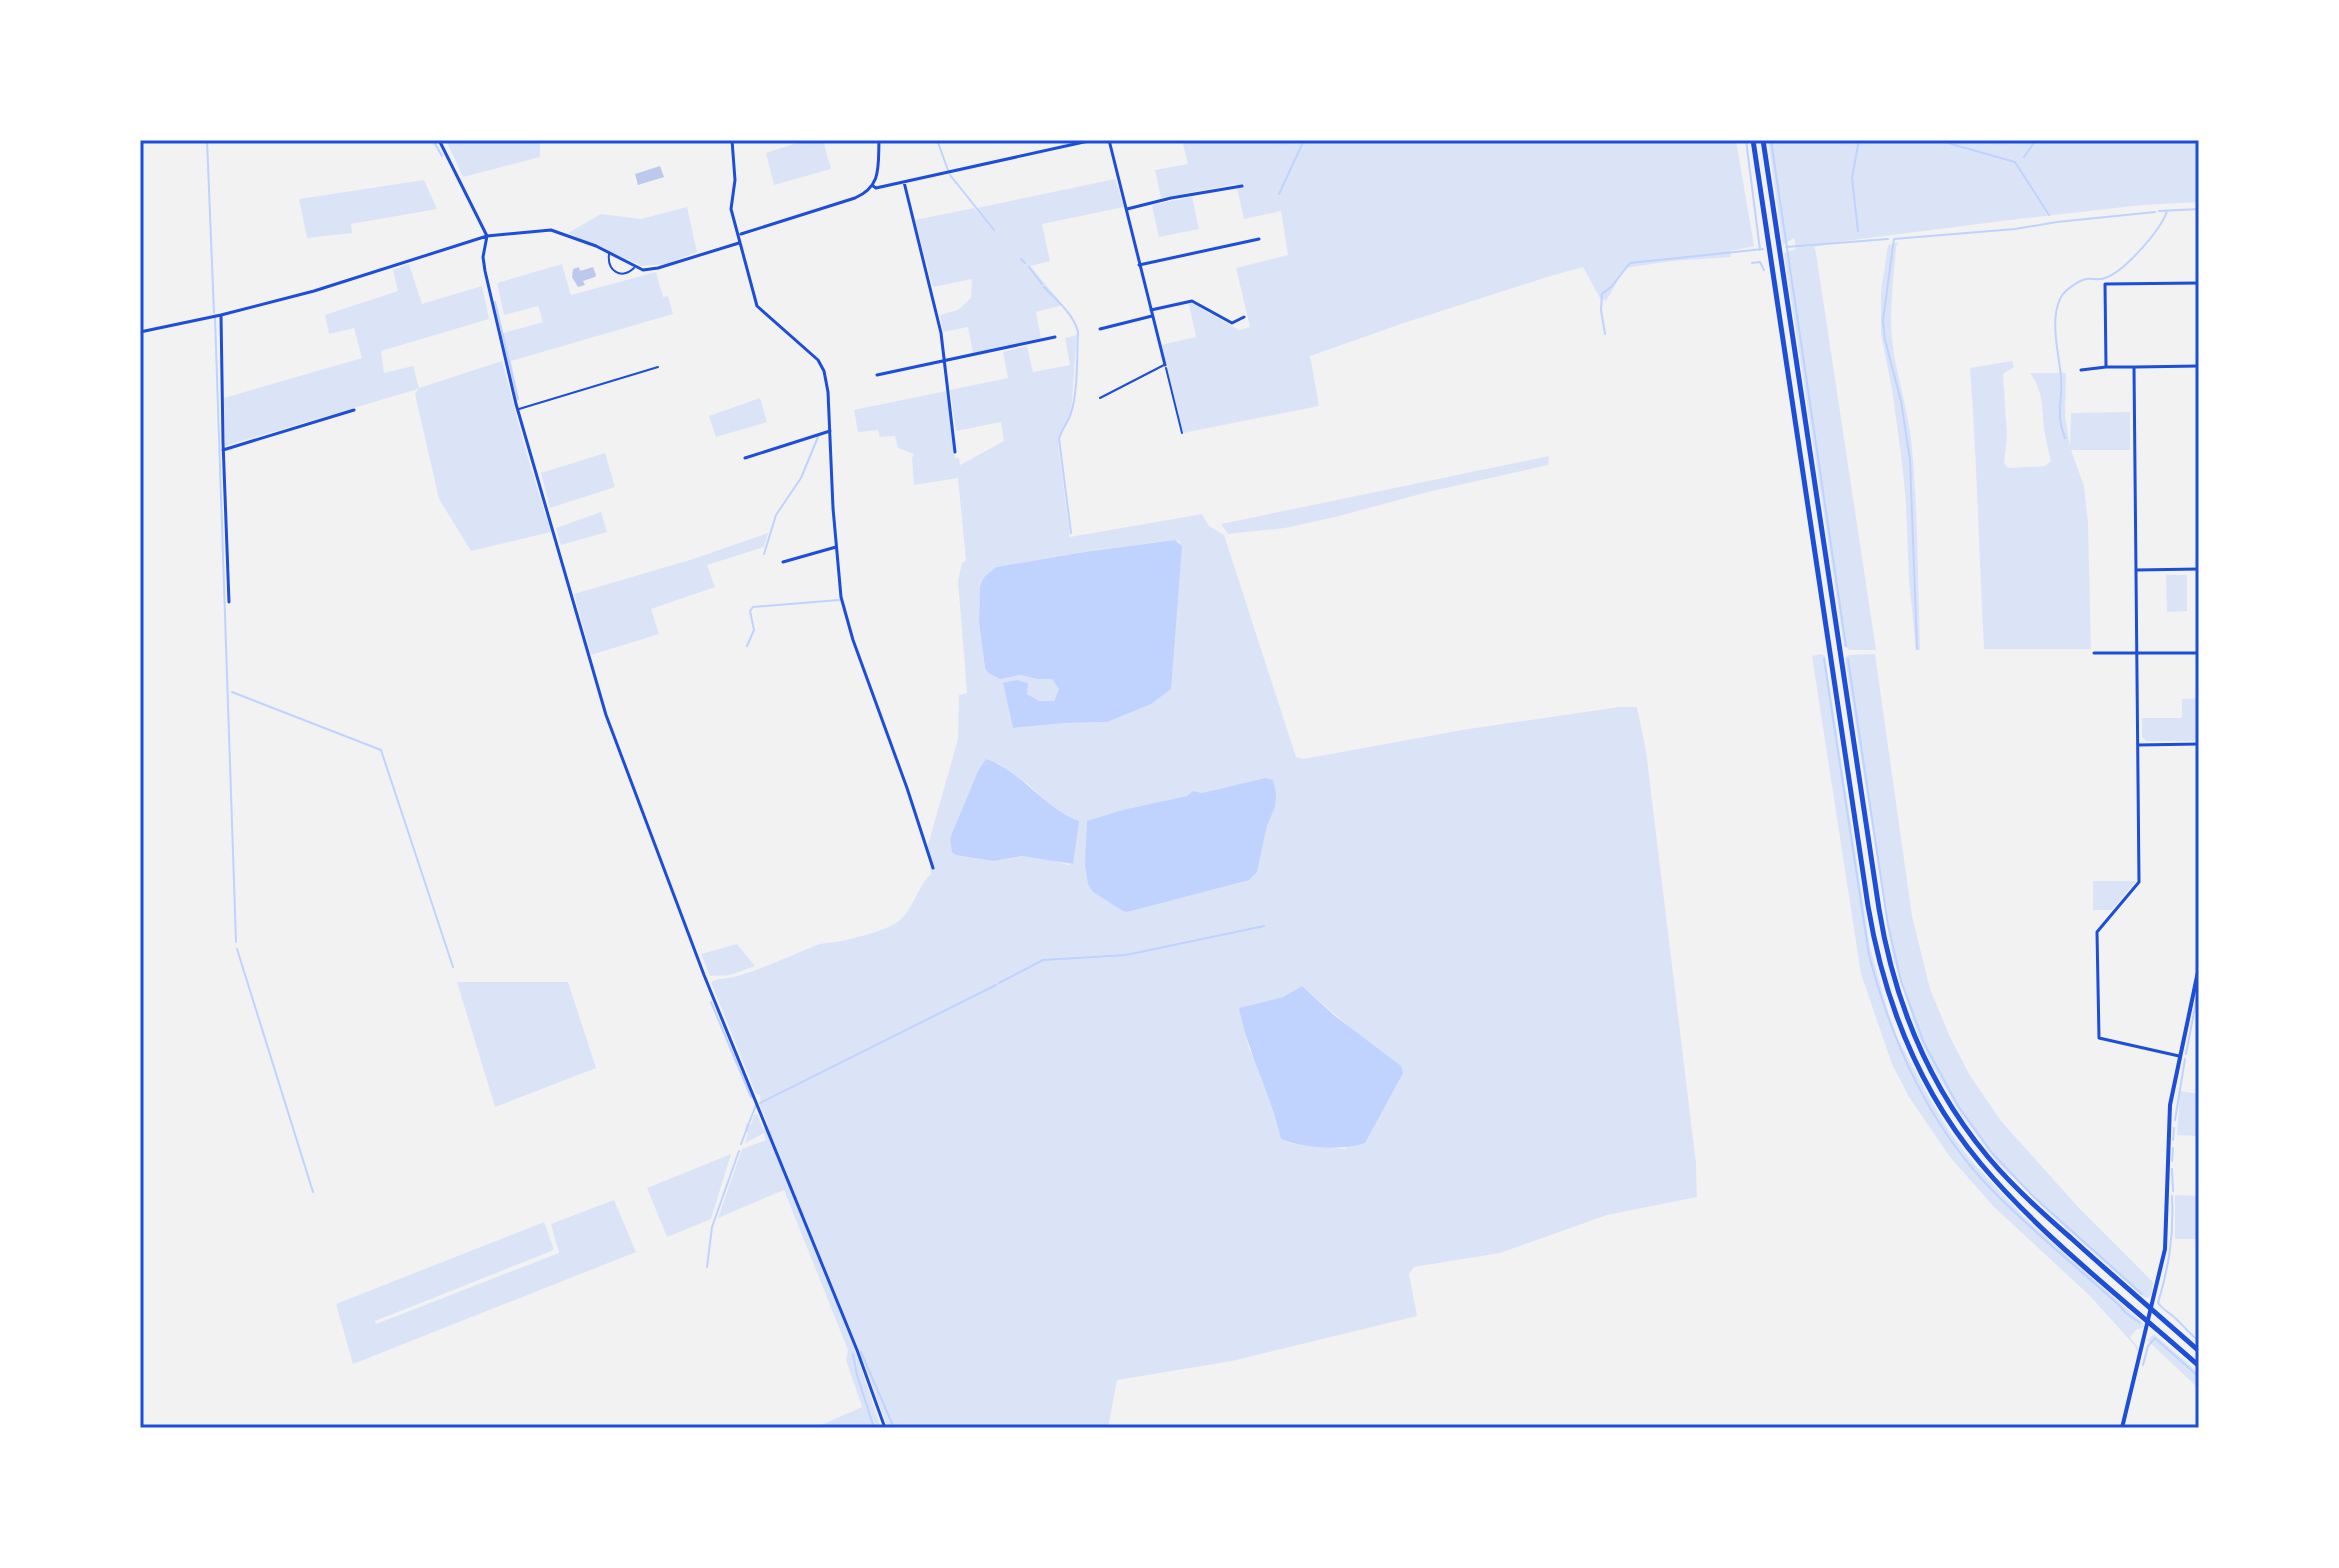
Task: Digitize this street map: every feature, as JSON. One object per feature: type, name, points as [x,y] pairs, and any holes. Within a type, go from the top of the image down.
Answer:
[{"type":"main road","points":[[1753,140],[1868,906],[1891,1004],[1927,1085],[1980,1163],[2046,1230],[2199,1366]]},
{"type":"main road","points":[[1763,140],[1880,918],[1901,1002],[1932,1074],[1956,1115],[1982,1150],[2036,1207],[2199,1351]]},
{"type":"street","points":[[439,140],[487,236],[483,257],[485,271],[517,409],[606,715],[706,981],[857,1350],[885,1428]]},
{"type":"street","points":[[732,140],[735,180],[731,209],[757,306],[822,366],[828,392],[841,597],[853,640],[933,868]]},
{"type":"street","points":[[740,235],[868,191],[873,186],[878,168],[879,140]]},
{"type":"street","points":[[873,186],[876,188],[1093,140]]},
{"type":"street","points":[[1109,140],[1165,365]]},
{"type":"street","points":[[904,182],[934,301],[945,362],[955,452]]},
{"type":"street","points":[[1127,209],[1242,186]]},
{"type":"street","points":[[140,332],[314,291],[487,236],[551,230],[643,270],[739,243]]},
{"type":"street","points":[[1139,265],[1259,239]]},
{"type":"street","points":[[2106,367],[2105,284],[2199,283]]},
{"type":"street","points":[[1151,310],[1192,301],[1232,323],[1244,317]]},
{"type":"street","points":[[219,315],[229,602]]},
{"type":"street","points":[[1100,329],[1152,316]]},
{"type":"street","points":[[877,375],[1055,337]]},
{"type":"street","points":[[2081,370],[2199,366]]},
{"type":"street","points":[[2134,367],[2139,882],[2097,932],[2099,1038],[2180,1056]]},
{"type":"street","points":[[223,450],[354,410]]},
{"type":"street","points":[[745,458],[830,431]]},
{"type":"street","points":[[783,562],[836,547]]},
{"type":"street","points":[[2136,570],[2199,569]]},
{"type":"street","points":[[2094,653],[2199,653]]},
{"type":"street","points":[[2138,745],[2199,744]]},
{"type":"street","points":[[2122,1428],[2167,1235],[2170,1105],[2199,967]]},
{"type":"lane","points":[[609,253],[609,263],[617,274],[634,267]]},
{"type":"lane","points":[[1100,398],[1165,365]]},
{"type":"lane","points":[[517,409],[658,367]]},
{"type":"path","points":[[1165,365],[1182,433]]},
{"type":"shaded area","points":[[446,140],[540,140],[540,157],[463,177]]},
{"type":"shaded area","points":[[806,140],[823,140],[831,169],[774,185],[766,153]]},
{"type":"shaded area","points":[[1182,140],[1736,140],[1754,246],[1730,251],[1731,257],[1625,268],[1606,301],[1600,298],[1583,267],[1404,323],[1310,356],[1319,406],[1183,433],[1161,345],[1196,337],[1189,304],[1192,303],[1239,330],[1250,327],[1236,268],[1288,255],[1281,211],[1244,219],[1236,184],[1161,198],[1155,170],[1188,164]]},
{"type":"shaded area","points":[[1768,140],[2199,140],[2199,202],[2018,219],[1814,247],[1876,650],[1849,650],[1844,646],[1784,253],[1796,249],[1794,238],[1783,245]]},
{"type":"shaded area","points":[[1115,179],[1124,207],[1042,224],[1050,261],[1030,266],[1063,305],[1036,312],[1041,338],[973,353],[968,327],[943,332],[940,315],[958,310],[971,298],[972,279],[933,287],[915,220],[974,208],[997,233],[977,208]]},
{"type":"shaded area","points":[[424,180],[437,209],[351,224],[352,233],[307,238],[299,199]]},
{"type":"shaded area","points":[[1192,197],[1199,229],[1159,237],[1152,205]]},
{"type":"shaded area","points":[[687,207],[697,252],[666,264],[642,266],[568,233],[601,214],[641,219]]},
{"type":"shaded area","points":[[1899,242],[1896,247],[1891,327],[1912,448],[1920,650],[1916,650],[1909,580],[1902,463],[1881,334],[1881,291],[1888,245]]},
{"type":"shaded area","points":[[409,264],[422,304],[482,286],[489,319],[381,351],[384,373],[413,366],[419,388],[502,361],[551,532],[471,551],[439,499],[415,394],[418,389],[225,446],[224,398],[362,358],[354,328],[329,334],[325,315],[398,291],[393,270]]},
{"type":"shaded area","points":[[562,264],[571,295],[656,272],[663,297],[668,296],[673,314],[511,361],[517,401],[500,334],[543,322],[538,306],[504,315],[497,283]]},
{"type":"shaded area","points":[[1077,335],[1071,414],[1059,435],[1058,444],[1070,537],[1202,514],[1209,526],[1224,535],[1296,757],[1303,759],[1462,730],[1637,707],[1646,751],[1696,1163],[1697,1197],[1607,1215],[1500,1253],[1414,1267],[1409,1274],[1417,1316],[1232,1361],[1117,1380],[1108,1428],[888,1428],[859,1351],[855,1350],[881,1428],[814,1428],[862,1407],[846,1360],[848,1350],[784,1190],[718,1218],[742,1149],[766,1140],[764,1133],[745,1143],[748,1133],[745,1132],[746,1123],[751,1125],[757,1114],[763,1129],[768,1125],[759,1103],[760,1095],[756,1094],[711,982],[751,972],[820,944],[855,938],[888,927],[905,915],[931,874],[928,845],[958,739],[959,695],[967,693],[958,581],[962,563],[966,561],[958,478],[914,485],[914,454],[898,448],[895,436],[880,437],[878,430],[858,432],[854,410],[946,391],[955,458],[959,458],[960,465],[1004,441],[1001,422],[956,431],[950,390],[1008,378],[1003,352],[1027,346],[1033,372],[1070,365],[1065,338]],"holes":[[[1175,540],[1180,542],[1107,722],[1013,728],[1003,683],[1026,691],[1039,701],[1054,701],[1059,689],[1052,679],[1020,675],[1000,679],[988,673],[979,623],[980,586],[984,577],[996,567]],[[998,763],[1029,785],[1054,809],[1077,820],[1073,863],[1069,865],[1022,856],[994,861],[950,838],[978,771]],[[1265,778],[1275,807],[1267,826],[1257,872],[1127,912],[1093,892],[1085,865],[1112,814],[1187,796],[1193,791],[1202,793]],[[1302,986],[1403,1073],[1345,1149],[1290,1143],[1281,1139],[1277,1119],[1249,1049],[1240,1008],[1283,997]]]},
{"type":"shaded area","points":[[2012,361],[2014,367],[2003,374],[2007,436],[2004,463],[2008,468],[2045,466],[2051,461],[2040,393],[2030,373],[2066,373],[2065,416],[2070,447],[2071,413],[2130,412],[2130,450],[2071,450],[2084,486],[2088,523],[2091,649],[1984,649],[1970,368]]},
{"type":"shaded area","points":[[760,398],[767,422],[716,437],[709,416]]},
{"type":"shaded area","points":[[605,453],[615,487],[550,508],[541,473]]},
{"type":"shaded area","points":[[1549,456],[1548,465],[1285,528],[1228,534],[1221,524]]},
{"type":"shaded area","points":[[601,512],[607,532],[561,545],[556,528]]},
{"type":"shaded area","points":[[768,533],[764,547],[707,565],[715,587],[651,609],[659,634],[591,655],[574,594]]},
{"type":"shaded area","points":[[2166,575],[2187,575],[2187,611],[2167,612]]},
{"type":"shaded area","points":[[1875,654],[1912,916],[1930,989],[1950,1037],[1969,1074],[2001,1121],[2079,1208],[2153,1282],[2151,1295],[2147,1298],[2051,1215],[1997,1162],[1960,1113],[1918,1035],[1893,958],[1845,658],[1849,655]]},
{"type":"shaded area","points":[[1812,656],[1825,656],[1870,947],[1898,1039],[1949,1131],[1974,1164],[2025,1218],[2143,1323],[2144,1327],[2130,1337],[2138,1347],[2137,1352],[2090,1296],[1994,1207],[1950,1157],[1909,1097],[1892,1064],[1861,974]]},
{"type":"shaded area","points":[[2199,698],[2199,739],[2146,741],[2142,737],[2142,718],[2182,718],[2182,699]]},
{"type":"shaded area","points":[[2093,881],[2136,881],[2112,910],[2093,910]]},
{"type":"shaded area","points":[[737,944],[755,966],[730,975],[710,976],[701,954]]},
{"type":"shaded area","points":[[457,982],[568,982],[596,1068],[495,1107]]},
{"type":"shaded area","points":[[2180,1091],[2199,1094],[2199,1136],[2177,1135]]},
{"type":"shaded area","points":[[731,1154],[711,1219],[667,1237],[647,1188]]},
{"type":"shaded area","points":[[2175,1195],[2199,1196],[2199,1239],[2175,1239]]},
{"type":"shaded area","points":[[614,1200],[636,1252],[353,1364],[336,1304],[544,1222],[553,1250],[375,1321],[376,1324],[559,1253],[551,1224]]},
{"type":"shaded area","points":[[2154,1334],[2199,1373],[2199,1389],[2147,1340]]},
{"type":"water","points":[[1175,540],[1182,546],[1171,689],[1151,704],[1107,722],[1013,728],[1003,683],[1017,680],[1028,683],[1027,694],[1039,701],[1054,701],[1059,689],[1052,679],[1020,675],[1000,679],[988,673],[979,623],[980,586],[984,577],[996,567]]},
{"type":"water","points":[[986,759],[1011,772],[1054,808],[1079,821],[1073,864],[1022,856],[994,861],[952,852],[950,838]]},
{"type":"water","points":[[1265,778],[1273,780],[1275,807],[1267,826],[1257,872],[1249,880],[1127,912],[1093,892],[1088,884],[1085,865],[1087,821],[1187,796],[1193,791],[1202,793]]},
{"type":"water","points":[[1302,986],[1335,1016],[1401,1066],[1403,1073],[1365,1143],[1323,1147],[1281,1139],[1239,1008],[1283,997]]},
{"type":"building","points":[[660,166],[664,177],[638,185],[635,174]]},
{"type":"building","points":[[579,267],[580,271],[593,267],[596,275],[578,287],[572,277],[573,269]]},
{"type":"waterway","points":[[207,140],[214,313]]},
{"type":"waterway","points":[[433,140],[442,156]]},
{"type":"waterway","points":[[937,140],[948,170]]},
{"type":"waterway","points":[[1279,194],[1304,140]]},
{"type":"waterway","points":[[1746,140],[1760,250]]},
{"type":"waterway","points":[[1771,140],[1846,646]]},
{"type":"waterway","points":[[1858,231],[1852,178],[1859,140]]},
{"type":"waterway","points":[[1937,140],[2015,162],[2049,215]]},
{"type":"waterway","points":[[2024,157],[2036,140]]},
{"type":"waterway","points":[[950,175],[994,230]]},
{"type":"waterway","points":[[2159,211],[2199,209]]},
{"type":"waterway","points":[[2065,438],[2060,422],[2061,377],[2055,326],[2061,297],[2079,282],[2102,279],[2122,268],[2150,239],[2167,211]]},
{"type":"waterway","points":[[1917,649],[1910,460],[1883,320],[1894,239],[2015,229],[2155,212]]},
{"type":"waterway","points":[[1786,247],[1888,239]]},
{"type":"waterway","points":[[1605,334],[1602,294],[1630,263],[1763,249]]},
{"type":"waterway","points":[[1021,259],[1025,263]]},
{"type":"waterway","points":[[1752,263],[1760,262],[1764,270]]},
{"type":"waterway","points":[[1029,267],[1042,284]]},
{"type":"waterway","points":[[1044,287],[1069,313],[1078,332],[1074,398],[1070,416],[1059,439],[1071,533]]},
{"type":"waterway","points":[[495,302],[518,399]]},
{"type":"waterway","points":[[215,318],[236,942]]},
{"type":"waterway","points":[[764,554],[776,515],[801,478],[818,437]]},
{"type":"waterway","points":[[747,646],[754,630],[750,611],[753,607],[839,600]]},
{"type":"waterway","points":[[1824,659],[1869,955],[1889,1019],[1915,1080],[1949,1138],[1992,1190],[2140,1323]]},
{"type":"waterway","points":[[1848,659],[1888,925],[1901,981],[1924,1043],[1958,1106],[1992,1153],[2034,1197],[2142,1294]]},
{"type":"waterway","points":[[232,692],[381,750],[453,967]]},
{"type":"waterway","points":[[999,983],[1043,960],[1126,955],[1264,926]]},
{"type":"waterway","points":[[237,949],[313,1192]]},
{"type":"waterway","points":[[760,1103],[996,985]]},
{"type":"waterway","points":[[2186,1054],[2199,986]]},
{"type":"waterway","points":[[711,1002],[751,1097]]},
{"type":"waterway","points":[[2175,1120],[2185,1059]]},
{"type":"waterway","points":[[741,1144],[756,1105]]},
{"type":"waterway","points":[[2173,1140],[2174,1128]]},
{"type":"waterway","points":[[2172,1161],[2173,1148]]},
{"type":"waterway","points":[[707,1267],[712,1227],[739,1151]]},
{"type":"waterway","points":[[2172,1169],[2173,1191]]},
{"type":"waterway","points":[[2172,1196],[2170,1250],[2158,1303],[2199,1341]]},
{"type":"waterway","points":[[2143,1365],[2148,1346],[2155,1338],[2199,1377]]},
{"type":"waterway","points":[[861,1352],[894,1428]]},
{"type":"waterway","points":[[853,1354],[874,1428]]}]
